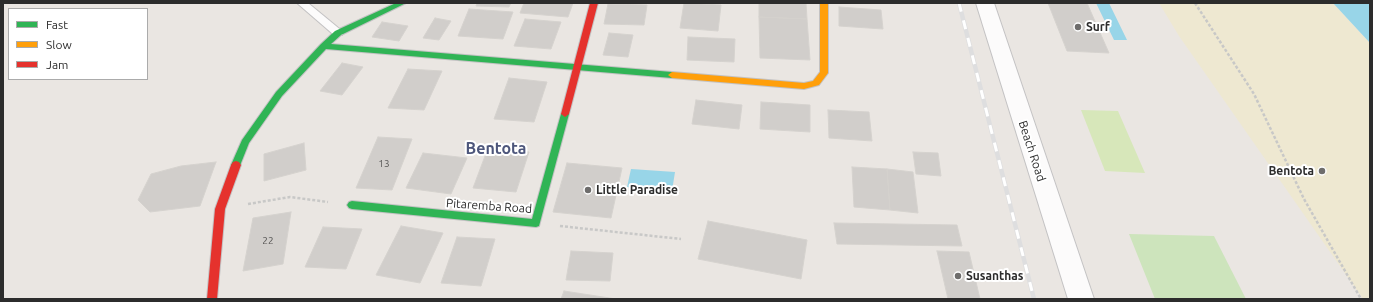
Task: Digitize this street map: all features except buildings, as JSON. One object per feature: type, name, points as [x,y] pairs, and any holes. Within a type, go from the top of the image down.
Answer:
[{"type":"street","points":[[212,299],[220,209],[245,142],[279,94],[338,33],[402,3]]},
{"type":"street","name":"Pitaremba Road","points":[[352,206],[536,223],[594,3]]},
{"type":"street","points":[[324,46],[804,86],[816,83],[824,73],[824,3]]},
{"type":"street","name":"Beach Road","points":[[985,3],[1081,299]]},
{"type":"lane","points":[[302,3],[325,20],[338,33]]},
{"type":"path","points":[[1195,3],[1254,94],[1304,199],[1361,299]]},
{"type":"path","points":[[220,209],[290,196],[352,206]]},
{"type":"path","points":[[536,223],[681,239]]},
{"type":"green space","points":[[1081,110],[1118,111],[1145,173],[1105,171]]},
{"type":"green space","points":[[1129,234],[1214,236],[1246,299],[1155,299]]},
{"type":"sand","name":"Bentota","points":[[1159,3],[1333,3],[1370,43],[1370,299],[1363,299],[1179,36]]},
{"type":"water","points":[[1096,3],[1109,3],[1127,40],[1114,40]]},
{"type":"water","points":[[1333,3],[1370,3],[1370,43]]},
{"type":"water","points":[[631,169],[675,172],[672,191],[627,187]]},
{"type":"railway","points":[[959,3],[1034,299]]},
{"type":"traffic: fast","points":[[236,165],[245,142],[279,94],[324,46],[338,33],[402,3]]},
{"type":"traffic: fast","points":[[324,46],[672,75]]},
{"type":"traffic: fast","points":[[352,205],[536,223],[565,114]]},
{"type":"traffic: slow","points":[[672,75],[804,86],[816,83],[824,73],[824,3]]},
{"type":"traffic: jam","points":[[565,114],[594,3]]},
{"type":"traffic: jam","points":[[212,299],[220,209],[236,165]]},
{"type":"place","name":"Surf","points":[[1078,27]]},
{"type":"place","name":"Bentota","points":[[1322,171]]},
{"type":"place","name":"Little Paradise","points":[[588,190]]},
{"type":"place","name":"Susanthas","points":[[958,276]]},
{"type":"district","name":"Bentota","points":[[496,149]]}]
